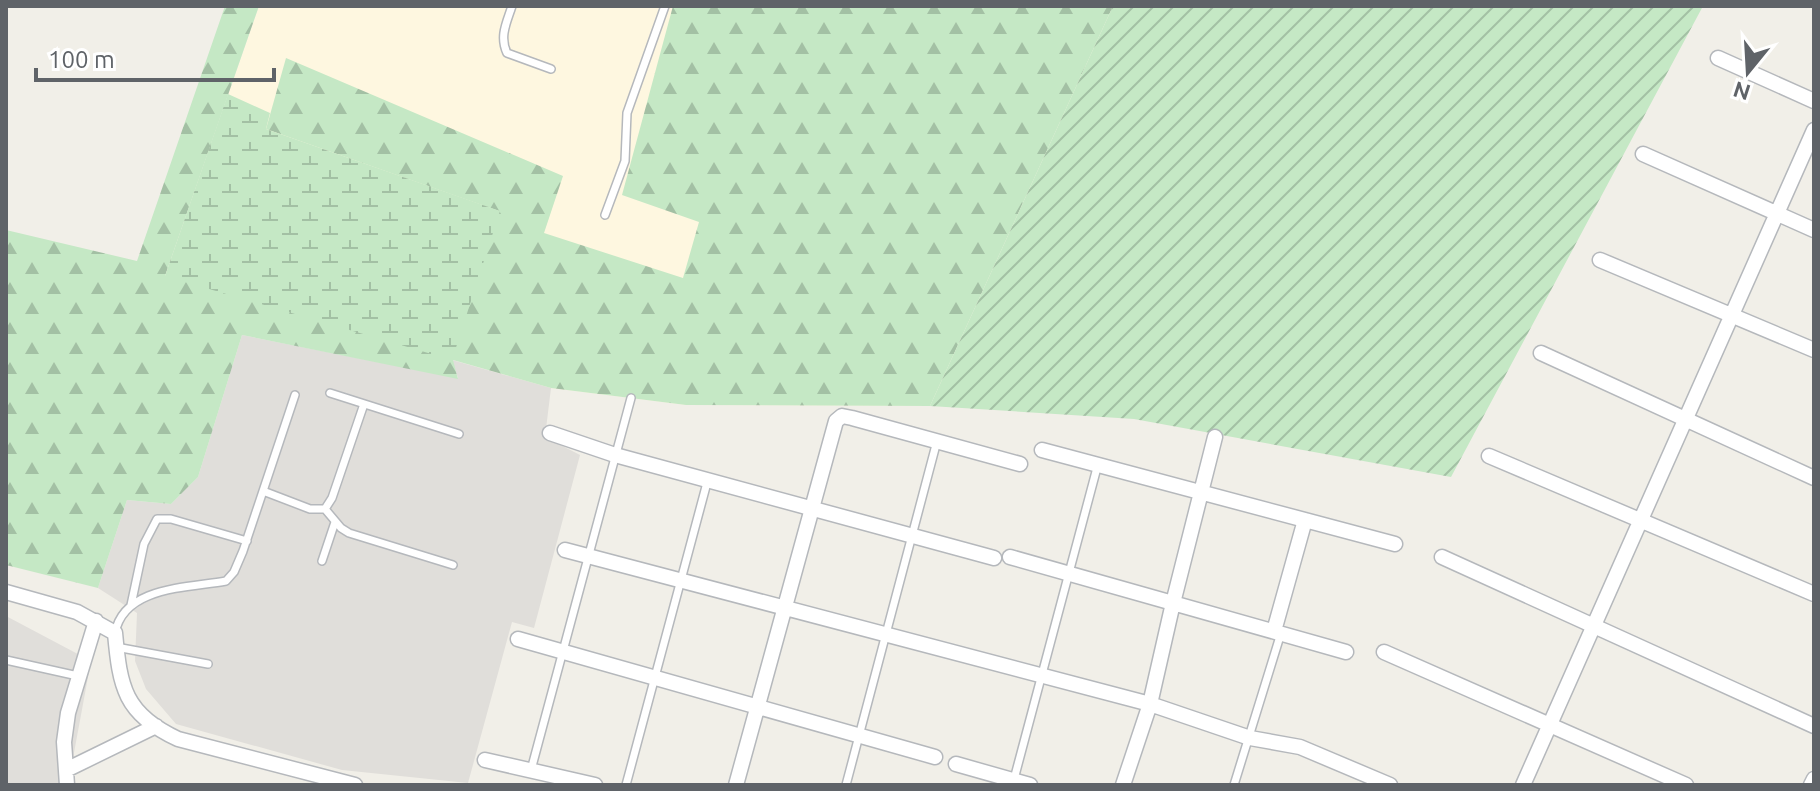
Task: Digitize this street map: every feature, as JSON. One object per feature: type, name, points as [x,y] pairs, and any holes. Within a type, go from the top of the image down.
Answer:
[{"type":"street","points":[[1718,58],[1814,101]]},
{"type":"street","points":[[1523,785],[1814,130]]},
{"type":"street","points":[[1643,154],[1814,230]]},
{"type":"street","points":[[1600,260],[1814,350]]},
{"type":"street","points":[[1541,353],[1814,478]]},
{"type":"street","points":[[736,785],[836,421],[842,416],[1020,464]]},
{"type":"street","points":[[550,433],[615,455],[994,558]]},
{"type":"street","points":[[1123,785],[1150,704],[1215,437]]},
{"type":"street","points":[[1042,450],[1395,544]]},
{"type":"street","points":[[1489,456],[1814,594]]},
{"type":"street","points":[[1277,632],[1305,520]]},
{"type":"street","points":[[565,550],[1150,704],[1250,738],[1300,747],[1390,785]]},
{"type":"street","points":[[1010,557],[1346,652]]},
{"type":"street","points":[[1442,557],[1814,726]]},
{"type":"street","points":[[6,592],[77,612],[96,621],[115,640],[119,680],[126,698],[156,726],[178,739],[355,785]]},
{"type":"street","points":[[96,621],[78,676],[64,742],[66,778],[156,726]]},
{"type":"street","points":[[518,639],[935,757]]},
{"type":"street","points":[[1384,652],[1686,785]]},
{"type":"street","points":[[485,760],[595,785]]},
{"type":"street","points":[[956,764],[1013,783],[1030,785]]},
{"type":"street","points":[[1811,785],[1814,779]]},
{"type":"lane","points":[[512,6],[503,31],[507,53],[551,69]]},
{"type":"lane","points":[[605,215],[625,161],[627,113],[665,6]]},
{"type":"lane","points":[[330,393],[459,434]]},
{"type":"lane","points":[[208,664],[115,640],[121,613],[147,596],[226,581],[234,572],[295,395]]},
{"type":"lane","points":[[531,770],[631,398]]},
{"type":"lane","points":[[263,491],[310,509],[325,509],[330,504],[364,404]]},
{"type":"lane","points":[[846,785],[937,441]]},
{"type":"lane","points":[[1013,783],[1098,464]]},
{"type":"lane","points":[[626,785],[708,479]]},
{"type":"lane","points":[[325,509],[349,533],[453,565]]},
{"type":"lane","points":[[131,605],[144,544],[157,519],[171,519],[247,541]]},
{"type":"lane","points":[[322,561],[335,522]]},
{"type":"lane","points":[[1234,785],[1250,738],[1277,632]]},
{"type":"lane","points":[[6,660],[78,676]]},
{"type":"shaded area","points":[[259,6],[1113,6],[930,406],[686,405],[551,388],[165,276]]},
{"type":"shaded area","points":[[242,335],[458,378],[452,360],[551,388],[545,437],[580,455],[534,628],[512,622],[468,783],[342,770],[176,724],[146,689],[135,661],[137,613],[98,588],[127,500],[171,504],[198,477]]},
{"type":"shaded area","points":[[6,616],[91,661],[68,785],[6,785]]},
{"type":"green space","points":[[225,6],[259,6],[165,276],[499,211],[266,129],[286,58],[563,176],[544,233],[683,278],[699,222],[622,195],[673,6],[1113,6],[930,406],[686,405],[551,388],[453,360],[458,379],[242,335],[198,477],[171,504],[127,500],[98,588],[6,565],[6,230],[137,261]]},
{"type":"green space","points":[[1113,6],[1703,6],[1451,477],[1134,419],[930,406]]},
{"type":"green space","points":[[228,94],[270,113],[266,129],[500,211],[452,360],[165,276]]}]
